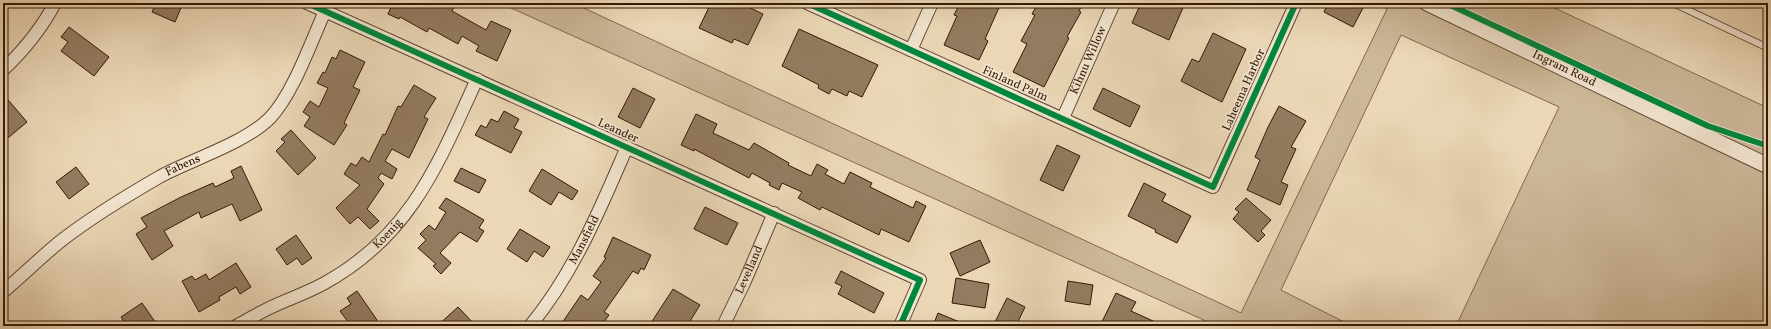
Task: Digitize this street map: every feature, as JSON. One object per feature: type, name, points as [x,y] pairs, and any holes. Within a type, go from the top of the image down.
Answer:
[{"type":"street","points":[[3,70],[15,59],[40,28],[55,3]]},
{"type":"street","name":"Leander","points":[[307,3],[920,280],[900,326]]},
{"type":"street","name":"Finland Palm","points":[[807,3],[1213,186]]},
{"type":"street","points":[[911,50],[932,3]]},
{"type":"street","name":"Kihnu Willow","points":[[1063,118],[1114,3]]},
{"type":"street","name":"Laheema Harbor","points":[[1213,186],[1296,3]]},
{"type":"street","name":"Ingram Road","points":[[1427,3],[1768,166]]},
{"type":"street","name":"Fabens","points":[[3,292],[62,240],[130,194],[162,176],[253,132],[270,118],[283,102],[325,11]]},
{"type":"street","name":"Koenig","points":[[236,326],[336,276],[370,252],[391,232],[425,187],[477,79]]},
{"type":"street","name":"Ingram Road","points":[[1701,134],[1768,154]]},
{"type":"street","name":"Mansfield","points":[[530,326],[566,276],[592,226],[627,147]]},
{"type":"street","name":"Levelland","points":[[723,326],[774,213]]},
{"type":"lane","points":[[1460,19],[1468,3]]},
{"type":"lane","points":[[1673,3],[1768,48]]},
{"type":"shaded area","points":[[500,3],[573,3],[1241,313],[1387,9],[1378,3],[1544,3],[1768,108],[1768,326],[1456,326],[1559,107],[1401,35],[1281,290],[1352,326],[1217,326]]},
{"type":"building","points":[[156,3],[183,3],[175,22],[152,12]]},
{"type":"building","points":[[393,3],[456,3],[452,11],[486,30],[491,21],[511,30],[497,61],[476,51],[479,46],[462,36],[458,44],[429,28],[427,32],[400,17],[399,19],[388,14]]},
{"type":"building","points":[[711,3],[740,3],[763,14],[748,45],[734,39],[732,43],[699,28]]},
{"type":"building","points":[[960,3],[1001,3],[985,39],[988,41],[979,60],[944,45],[957,16],[954,15]]},
{"type":"building","points":[[1038,3],[1083,3],[1079,11],[1081,12],[1067,37],[1069,38],[1044,87],[1013,72],[1027,44],[1021,41],[1035,15],[1032,14]]},
{"type":"building","points":[[1141,3],[1185,3],[1169,40],[1132,23]]},
{"type":"building","points":[[1328,3],[1359,3],[1364,6],[1353,27],[1324,12]]},
{"type":"building","points":[[69,27],[109,57],[94,76],[61,51],[68,42],[61,37]]},
{"type":"building","points":[[799,29],[878,65],[862,97],[849,91],[847,96],[832,89],[829,94],[818,88],[819,85],[782,66]]},
{"type":"building","points":[[1213,33],[1246,49],[1222,102],[1181,81],[1192,59],[1199,62]]},
{"type":"building","points":[[340,50],[365,62],[353,87],[360,90],[344,123],[347,125],[334,145],[304,126],[310,117],[303,112],[310,101],[319,107],[328,88],[317,83],[323,72],[325,73],[332,57],[336,59]]},
{"type":"building","points":[[414,85],[436,98],[424,117],[428,119],[409,158],[392,149],[385,161],[397,169],[392,179],[381,173],[378,178],[384,184],[367,209],[379,221],[370,229],[358,217],[350,224],[336,208],[360,185],[344,174],[351,163],[356,166],[362,157],[369,162],[383,134],[385,135],[398,106],[401,107]]},
{"type":"building","points":[[633,88],[655,99],[640,128],[618,117]]},
{"type":"building","points":[[1103,88],[1140,106],[1130,127],[1093,109]]},
{"type":"building","points":[[3,94],[27,122],[3,142]]},
{"type":"building","points":[[1279,106],[1306,121],[1291,147],[1296,149],[1281,182],[1288,185],[1280,205],[1247,190],[1260,160],[1255,157]]},
{"type":"building","points":[[504,111],[519,119],[514,128],[522,132],[511,153],[475,135],[481,125],[486,128],[491,119],[498,122]]},
{"type":"building","points":[[696,114],[717,124],[713,133],[749,150],[754,143],[789,163],[788,165],[811,176],[817,164],[828,170],[825,174],[844,184],[850,172],[872,183],[870,187],[913,208],[916,201],[926,206],[909,242],[881,229],[879,235],[822,207],[820,210],[798,198],[802,192],[782,183],[779,190],[752,173],[749,178],[694,149],[694,151],[681,145]]},
{"type":"building","points":[[291,130],[316,158],[298,175],[276,151],[285,142],[281,139]]},
{"type":"building","points":[[1057,145],[1080,156],[1063,191],[1040,180]]},
{"type":"building","points":[[241,166],[262,210],[240,221],[232,204],[201,218],[199,212],[164,231],[173,246],[152,260],[136,234],[147,227],[141,218],[181,197],[213,183],[215,187],[234,178],[231,171]]},
{"type":"building","points":[[76,167],[89,184],[69,199],[56,182]]},
{"type":"building","points":[[461,168],[486,180],[479,193],[454,181]]},
{"type":"building","points":[[542,169],[578,191],[572,200],[559,192],[551,205],[529,191]]},
{"type":"building","points":[[1144,183],[1166,194],[1162,201],[1191,216],[1177,243],[1155,232],[1156,230],[1128,216]]},
{"type":"building","points":[[446,198],[484,220],[479,228],[484,231],[477,242],[460,232],[440,253],[451,263],[441,274],[433,266],[436,264],[418,248],[426,240],[420,234],[429,225],[435,230],[446,212],[439,208]]},
{"type":"building","points":[[1246,198],[1271,220],[1261,231],[1265,235],[1258,242],[1233,219],[1239,212],[1235,209]]},
{"type":"building","points":[[705,207],[738,223],[727,245],[694,229]]},
{"type":"building","points":[[520,229],[550,247],[543,257],[534,251],[527,262],[507,249]]},
{"type":"building","points":[[296,235],[312,258],[302,265],[297,258],[287,265],[276,249]]},
{"type":"building","points":[[613,237],[651,255],[644,270],[641,268],[638,274],[633,271],[604,312],[609,315],[601,326],[560,326],[581,295],[588,300],[601,282],[593,276],[606,258],[604,257]]},
{"type":"building","points":[[980,240],[990,262],[960,276],[950,253]]},
{"type":"building","points":[[236,263],[251,287],[240,294],[236,287],[219,297],[220,300],[199,312],[182,281],[192,276],[195,280],[206,274],[209,280]]},
{"type":"building","points":[[841,271],[884,293],[874,313],[838,294],[842,286],[835,283]]},
{"type":"building","points":[[956,278],[989,284],[985,308],[952,303]]},
{"type":"building","points":[[1068,281],[1093,285],[1090,305],[1065,301]]},
{"type":"building","points":[[673,289],[700,305],[687,326],[649,326]]},
{"type":"building","points":[[357,291],[377,320],[368,326],[364,321],[356,326],[351,326],[340,311],[351,304],[347,298]]},
{"type":"building","points":[[1116,293],[1136,302],[1131,311],[1164,326],[1100,326]]},
{"type":"building","points":[[1007,298],[1025,307],[1016,326],[993,326]]},
{"type":"building","points":[[142,303],[158,326],[127,326],[121,317]]},
{"type":"building","points":[[458,307],[476,326],[437,326]]},
{"type":"building","points":[[938,313],[969,326],[933,326]]},
{"type":"cycle path","points":[[307,3],[920,280],[900,326]]},
{"type":"cycle path","points":[[807,3],[1213,187],[1296,3]]},
{"type":"cycle path","points":[[1446,3],[1708,126],[1768,146]]}]
